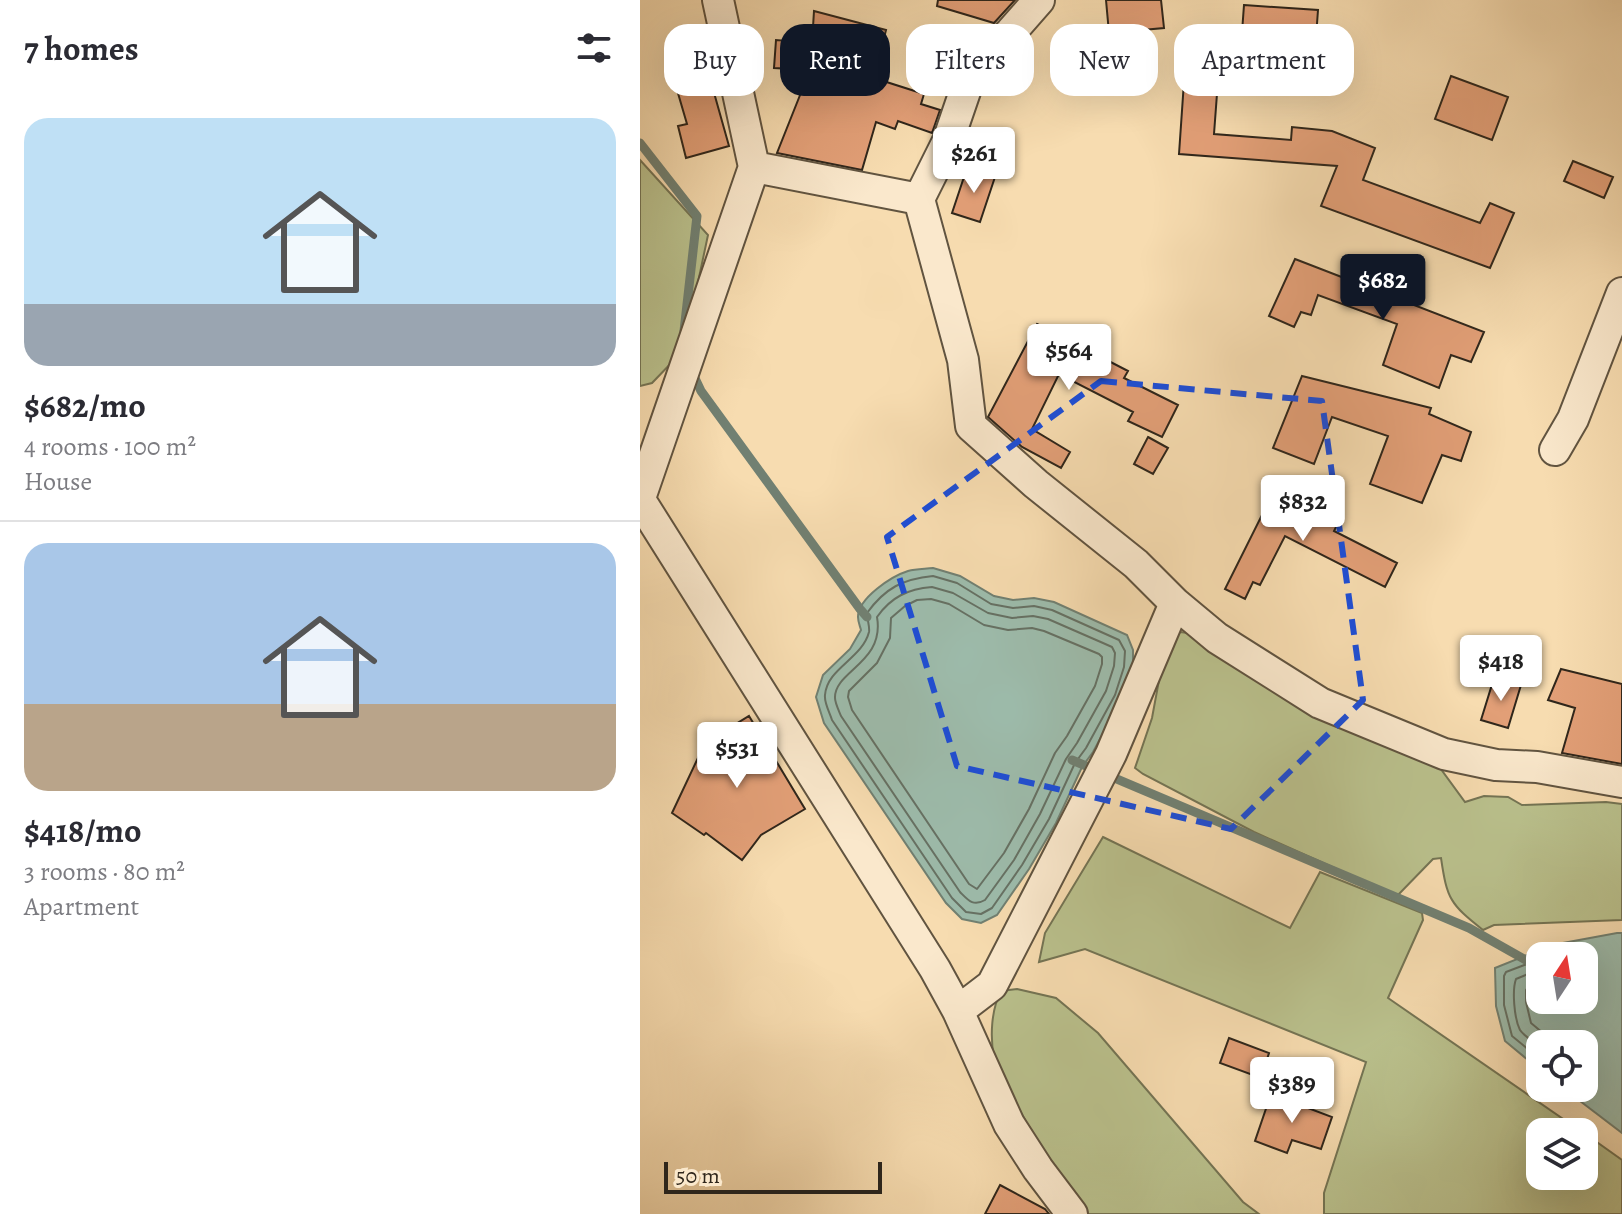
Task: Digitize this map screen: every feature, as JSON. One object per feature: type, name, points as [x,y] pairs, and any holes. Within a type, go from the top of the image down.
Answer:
[{"type":"street","points":[[718,0],[754,167],[640,499],[935,969],[958,1011],[1009,1124],[1072,1214]]},
{"type":"street","points":[[1039,0],[972,71],[948,141],[919,199],[963,360],[971,426],[1036,484],[1136,564],[1175,603],[1217,638],[1320,703],[1444,754],[1496,765],[1537,767],[1622,782]]},
{"type":"street","points":[[754,167],[919,199]]},
{"type":"street","points":[[1555,450],[1573,419],[1622,293]]},
{"type":"street","points":[[958,1011],[992,985],[1111,754],[1175,603]]},
{"type":"highlighted area","points":[[1101,381],[1322,401],[1363,700],[1231,829],[957,766],[887,537]]},
{"type":"green space","points":[[640,160],[708,235],[678,356],[652,383],[640,386]]},
{"type":"green space","points":[[1180,632],[1188,633],[1435,761],[1465,802],[1484,796],[1508,797],[1522,805],[1622,804],[1622,920],[1494,925],[1483,930],[1463,914],[1452,900],[1445,883],[1441,858],[1433,859],[1397,896],[1254,832],[1143,774],[1135,768],[1152,718],[1165,648],[1170,637]]},
{"type":"green space","points":[[1103,837],[1290,928],[1320,872],[1422,913],[1423,920],[1388,998],[1526,1093],[1526,1102],[1539,1102],[1562,1118],[1526,1118],[1526,1190],[1598,1190],[1598,1143],[1622,1160],[1622,1214],[1324,1214],[1324,1193],[1366,1062],[1085,949],[1039,962],[1045,933]]},
{"type":"green space","points":[[1017,989],[1056,998],[1098,1033],[1243,1202],[1259,1214],[1087,1214],[1050,1164],[996,1065],[992,1033],[995,1007],[1001,991]]},
{"type":"water","points":[[933,568],[960,576],[994,596],[1054,602],[1127,635],[1133,650],[1133,668],[1112,717],[1082,767],[1056,823],[997,915],[981,923],[962,919],[946,903],[824,723],[816,697],[823,675],[850,649],[861,630],[859,610],[870,595],[901,574]]},
{"type":"water","points":[[1622,933],[1622,1133],[1581,1102],[1598,1102],[1598,1030],[1526,1030],[1526,1058],[1505,1041],[1496,1006],[1495,968],[1526,955],[1526,1014],[1598,1014],[1598,942],[1568,942]]},
{"type":"building","points":[[938,0],[1015,0],[994,23],[937,6]]},
{"type":"building","points":[[1106,0],[1161,0],[1164,28],[1158,29],[1158,24],[1108,24]]},
{"type":"building","points":[[1244,5],[1318,10],[1317,24],[1243,24]]},
{"type":"building","points":[[814,11],[863,24],[813,24]]},
{"type":"building","points":[[776,40],[780,40],[780,68],[774,68]]},
{"type":"building","points":[[1451,76],[1508,97],[1492,140],[1435,119]]},
{"type":"building","points":[[890,83],[906,88],[906,96],[923,96],[921,104],[940,110],[932,133],[898,121],[895,129],[876,122],[862,170],[777,153],[800,96],[890,96]]},
{"type":"building","points":[[679,96],[715,96],[729,146],[686,158],[678,126],[687,124]]},
{"type":"building","points":[[1183,96],[1217,96],[1214,134],[1291,140],[1292,127],[1332,131],[1375,148],[1363,180],[1480,223],[1490,203],[1514,213],[1490,268],[1321,206],[1337,166],[1179,154]]},
{"type":"building","points":[[1573,161],[1613,177],[1604,198],[1564,181]]},
{"type":"building","points":[[967,168],[995,177],[980,222],[952,213]]},
{"type":"building","points":[[1295,259],[1484,332],[1471,362],[1451,355],[1439,388],[1383,365],[1397,324],[1318,295],[1311,315],[1301,312],[1294,327],[1269,316]]},
{"type":"building","points":[[1037,324],[1128,371],[1124,378],[1178,405],[1162,437],[1128,421],[1133,412],[1059,374],[1032,429],[1070,452],[1061,468],[1022,447],[988,417]]},
{"type":"building","points":[[1302,376],[1431,408],[1429,414],[1471,432],[1461,461],[1442,455],[1422,503],[1370,484],[1388,436],[1332,417],[1314,464],[1273,448]]},
{"type":"building","points":[[1148,437],[1168,448],[1153,474],[1134,464]]},
{"type":"building","points":[[1277,485],[1340,519],[1334,531],[1397,563],[1385,587],[1285,536],[1260,585],[1253,582],[1245,599],[1225,589]]},
{"type":"building","points":[[1561,669],[1622,684],[1622,764],[1562,753],[1575,708],[1548,700]]},
{"type":"building","points":[[1494,678],[1521,685],[1508,728],[1481,720]]},
{"type":"building","points":[[749,716],[805,809],[761,835],[742,860],[672,813],[705,743]]},
{"type":"building","points":[[1229,1038],[1269,1053],[1261,1078],[1220,1063]]},
{"type":"building","points":[[1271,1094],[1332,1117],[1321,1149],[1292,1140],[1287,1153],[1255,1141]]},
{"type":"building","points":[[1000,1185],[1045,1209],[1049,1214],[985,1214]]},
{"type":"waterway","points":[[640,143],[697,216],[684,331]]},
{"type":"waterway","points":[[692,372],[701,391],[867,617]]},
{"type":"waterway","points":[[1072,760],[1469,928],[1526,960]]}]
